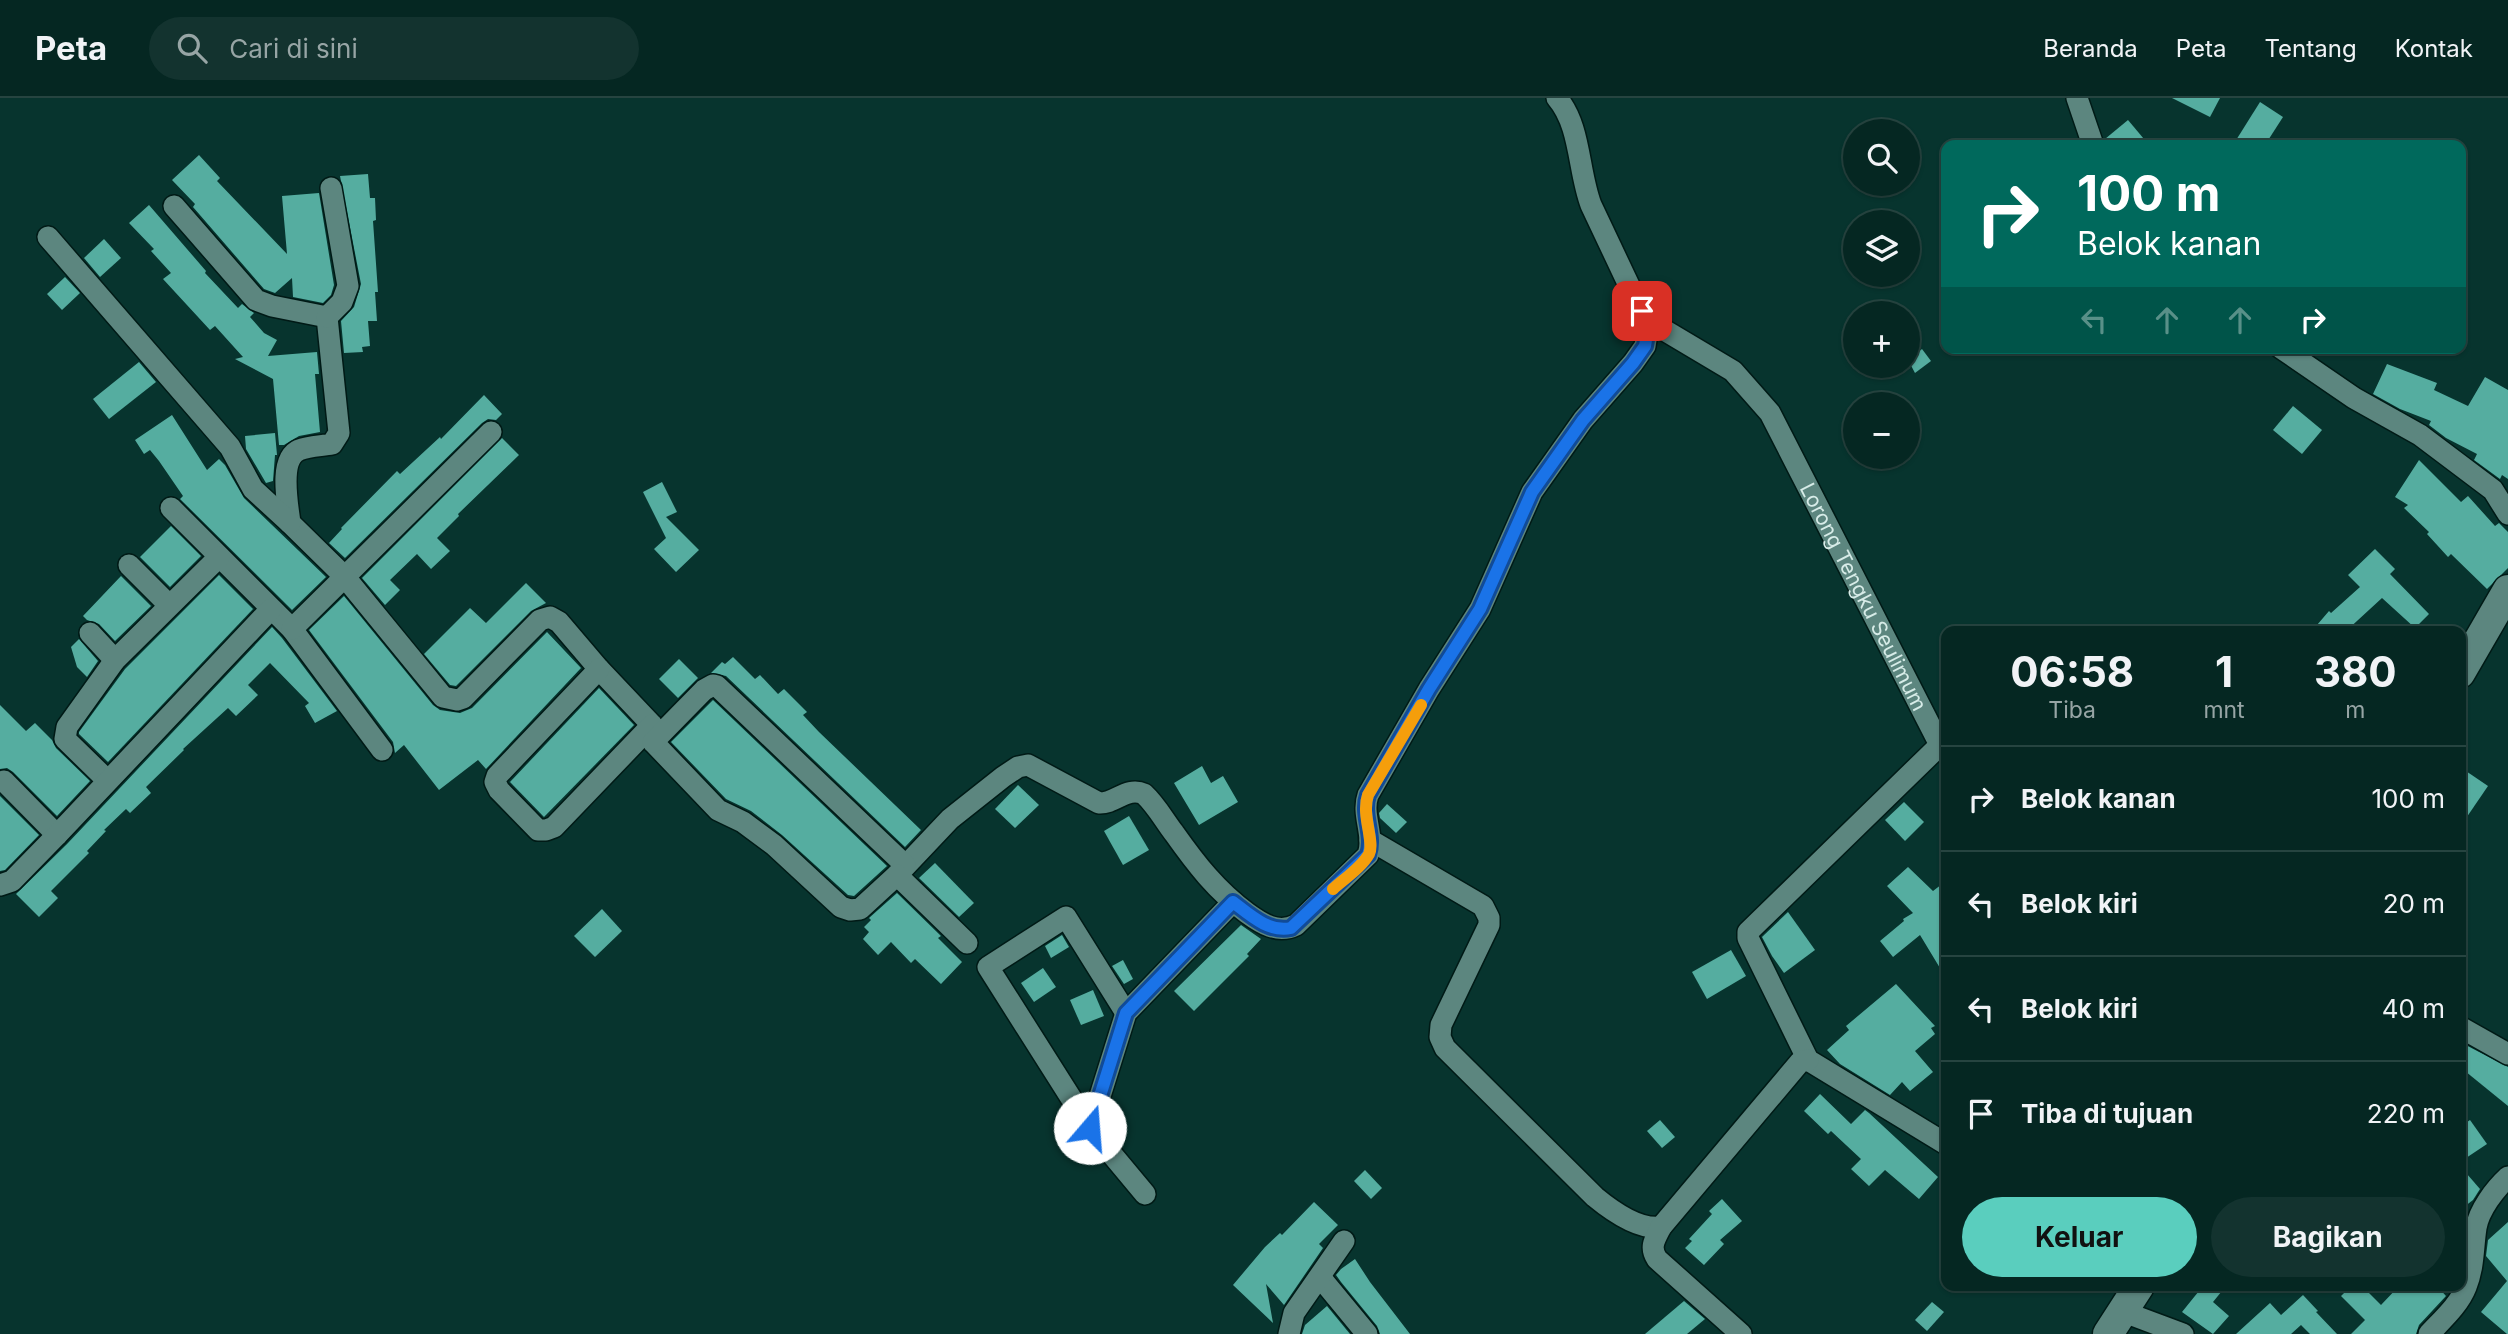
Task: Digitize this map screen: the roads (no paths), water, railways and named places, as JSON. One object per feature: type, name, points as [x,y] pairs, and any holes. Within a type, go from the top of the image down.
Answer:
[{"type":"street","points":[[48,237],[230,447],[253,489],[344,576],[437,691],[449,699],[463,698],[540,620],[550,617],[559,622],[718,810],[743,822],[774,845],[841,906],[850,910],[860,909],[950,819],[1003,777],[1018,767],[1028,765],[1098,803],[1107,803],[1128,792],[1144,794],[1196,864],[1225,897],[1269,926],[1277,929],[1291,928],[1368,855],[1370,841],[1364,810],[1368,795],[1429,689],[1480,609],[1532,492],[1583,420],[1645,346],[1649,321],[1634,296],[1591,205],[1570,121],[1557,98]]},
{"type":"street","points":[[2077,98],[2091,140]]},
{"type":"street","points":[[327,317],[342,302],[348,286],[331,188]]},
{"type":"street","points":[[174,206],[256,300],[272,306],[327,317]]},
{"type":"street","points":[[289,523],[285,475],[290,461],[298,451],[332,444],[339,433],[327,317]]},
{"type":"street","name":"Lorong Tengku Seulimum","points":[[1649,321],[1732,371],[1770,413],[1939,743],[1938,747],[1748,932],[1748,938],[1808,1060]]},
{"type":"street","points":[[1645,346],[1659,340],[1676,339]]},
{"type":"street","points":[[2290,354],[2354,398],[2420,435],[2493,490],[2508,514]]},
{"type":"street","points":[[292,629],[491,432]]},
{"type":"street","points":[[172,508],[292,629],[382,750]]},
{"type":"street","points":[[107,780],[65,739],[72,719],[116,660],[219,557]]},
{"type":"street","points":[[129,565],[169,605]]},
{"type":"street","points":[[2466,663],[2508,590]]},
{"type":"street","points":[[0,886],[12,881],[271,609]]},
{"type":"street","points":[[90,633],[116,660]]},
{"type":"street","points":[[599,669],[497,776],[495,782],[499,790],[538,830],[554,827],[653,733],[704,690],[713,685],[717,686],[901,870],[967,943]]},
{"type":"street","points":[[4,781],[57,835]]},
{"type":"street","points":[[1370,841],[1483,906],[1489,918],[1489,925],[1441,1025],[1440,1037],[1445,1048],[1595,1197],[1645,1227],[1661,1227]]},
{"type":"street","points":[[1090,1128],[1126,1013],[1233,902]]},
{"type":"street","points":[[1126,1013],[1066,917],[988,967],[1090,1128],[1145,1194]]},
{"type":"street","points":[[2466,1030],[2508,1054]]},
{"type":"street","points":[[1741,1334],[1657,1259],[1653,1252],[1653,1243],[1661,1227],[1800,1062],[1808,1060],[1941,1141]]},
{"type":"street","points":[[2466,1287],[2472,1269],[2476,1224],[2487,1204],[2508,1177]]},
{"type":"street","points":[[1289,1334],[1294,1313],[1344,1241]]},
{"type":"street","points":[[1320,1277],[1367,1334]]},
{"type":"street","points":[[2429,1334],[2454,1307],[2464,1291]]},
{"type":"street","points":[[2125,1303],[2183,1334]]}]
